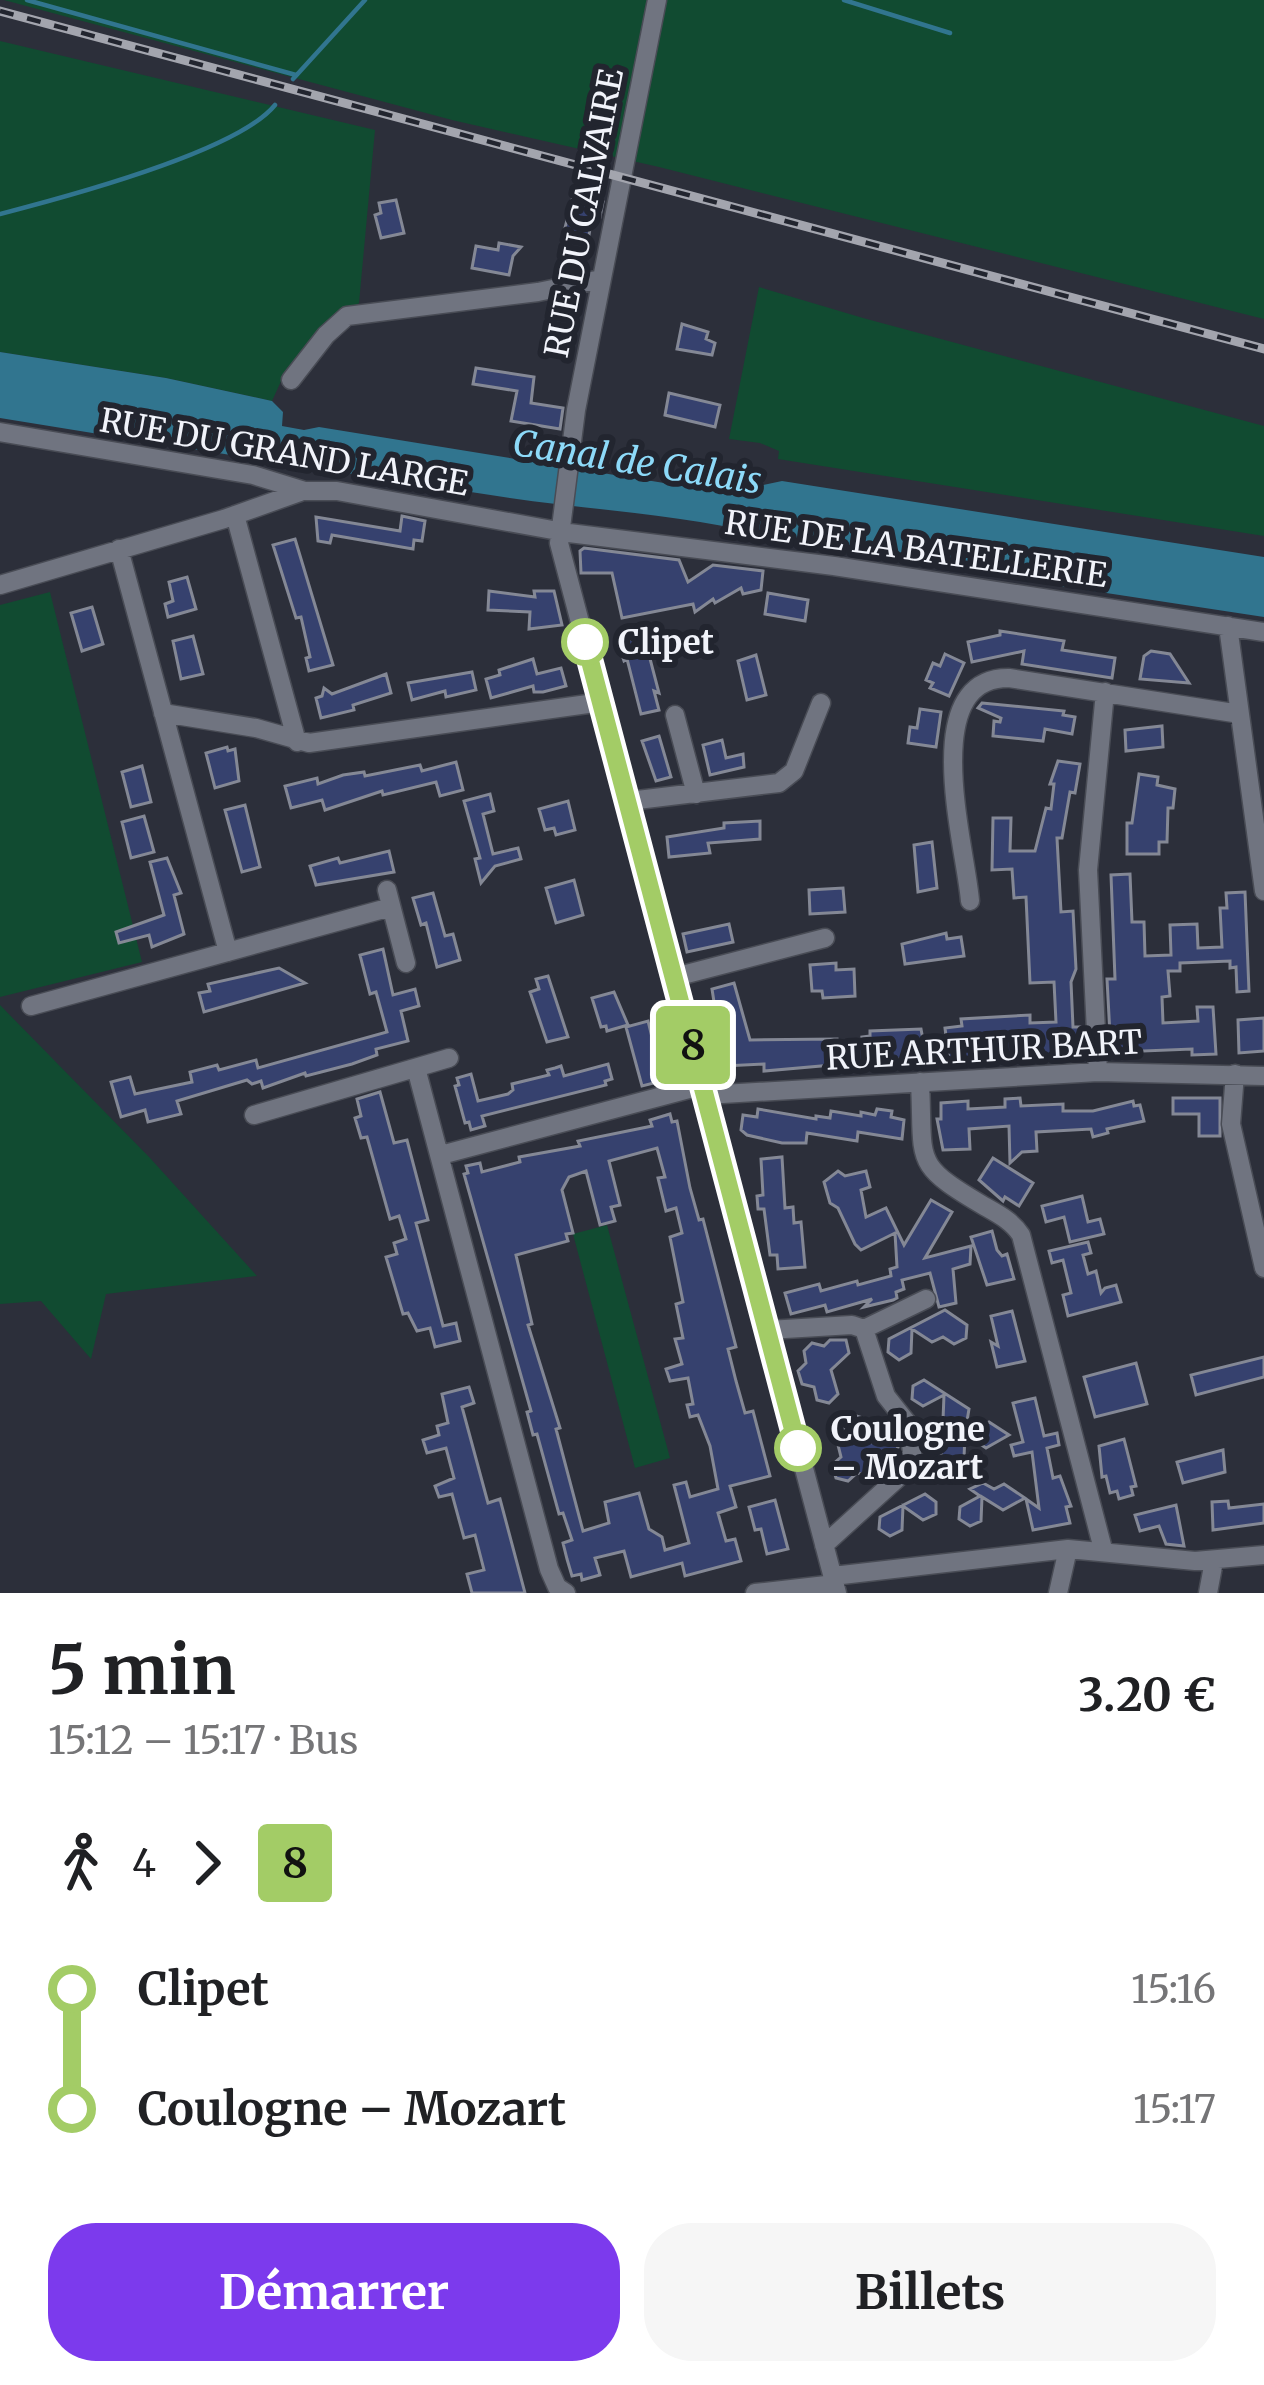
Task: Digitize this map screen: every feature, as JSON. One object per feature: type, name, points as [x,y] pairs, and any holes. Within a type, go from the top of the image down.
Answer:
[{"type":"street","name":"RUE DU CALVAIRE","points":[[559,524],[571,437],[657,0]]},
{"type":"street","points":[[291,380],[347,316],[538,292],[601,279]]},
{"type":"street","name":"RUE DU GRAND LARGE","points":[[0,432],[253,476],[305,490],[338,490],[559,524]]},
{"type":"street","points":[[0,585],[305,490]]},
{"type":"street","points":[[235,515],[297,742]]},
{"type":"street","points":[[559,524],[835,1584]]},
{"type":"street","name":"RUE DE LA BATELLERIE","points":[[559,524],[1264,632]]},
{"type":"street","points":[[119,549],[228,952]]},
{"type":"street","points":[[1228,626],[1264,890]]},
{"type":"street","points":[[970,902],[952,763],[954,736],[967,698],[982,683],[1000,677],[1240,714]]},
{"type":"street","points":[[1098,1072],[1088,870],[1105,692]]},
{"type":"street","points":[[163,713],[256,728],[297,742],[602,702]]},
{"type":"street","points":[[629,801],[785,780],[794,771],[821,703]]},
{"type":"street","points":[[675,715],[696,794]]},
{"type":"street","points":[[31,1006],[228,952],[389,898],[406,963]]},
{"type":"street","points":[[675,977],[825,938]]},
{"type":"street","points":[[254,1115],[449,1058]]},
{"type":"street","points":[[416,1068],[549,1569],[557,1588],[566,1593]]},
{"type":"street","name":"RUE ARTHUR BART","points":[[441,1156],[705,1090],[1098,1072],[1264,1076]]},
{"type":"street","points":[[1235,1074],[1231,1124],[1264,1268]]},
{"type":"street","points":[[920,1082],[928,1168],[1012,1223],[1021,1234],[1103,1550]]},
{"type":"street","points":[[768,1330],[852,1324],[864,1329],[926,1299]]},
{"type":"street","points":[[824,1545],[900,1476],[913,1453],[909,1425],[886,1396],[864,1329]]},
{"type":"street","points":[[1058,1593],[1068,1549]]},
{"type":"street","points":[[755,1593],[1068,1549],[1214,1561],[1264,1555]]},
{"type":"street","points":[[1208,1593],[1214,1561]]},
{"type":"green space","points":[[4,0],[1264,0],[1264,319],[659,167],[452,120]]},
{"type":"green space","points":[[0,41],[375,130],[359,303],[287,368],[272,401],[166,378],[0,352]]},
{"type":"green space","points":[[759,287],[1264,426],[1264,536],[778,459],[779,451],[760,443],[729,439]]},
{"type":"green space","points":[[50,592],[142,962],[0,997],[0,605]]},
{"type":"green space","points":[[0,1005],[257,1276],[106,1294],[91,1359],[41,1301],[0,1304]]},
{"type":"green space","points":[[607,1225],[670,1458],[635,1468],[573,1234]]},
{"type":"water","points":[[0,352],[166,378],[272,401],[283,412],[282,426],[304,430],[319,427],[726,493],[782,481],[1264,557],[1264,617],[804,547],[691,521],[497,496],[0,418]]},
{"type":"building","points":[[573,196],[603,202],[600,217],[592,215],[588,242],[563,236]]},
{"type":"building","points":[[396,200],[404,233],[381,238],[375,215],[381,213],[379,203]]},
{"type":"building","points":[[499,243],[521,247],[513,256],[509,275],[472,268],[476,246],[498,250]]},
{"type":"building","points":[[682,324],[708,332],[706,339],[715,343],[712,355],[677,349]]},
{"type":"building","points":[[476,368],[534,377],[531,403],[563,408],[560,429],[511,421],[517,391],[473,384]]},
{"type":"building","points":[[669,393],[720,405],[715,427],[665,415]]},
{"type":"building","points":[[402,516],[425,521],[422,541],[414,540],[413,549],[332,535],[330,543],[318,541],[316,517],[400,531]]},
{"type":"building","points":[[295,539],[333,665],[309,671],[301,617],[296,618],[273,545]]},
{"type":"building","points":[[580,551],[679,560],[688,582],[713,565],[763,571],[761,590],[743,594],[741,588],[695,612],[693,604],[622,618],[612,573],[581,573]]},
{"type":"building","points":[[187,577],[196,609],[168,617],[165,604],[173,601],[169,582]]},
{"type":"building","points":[[489,591],[535,597],[534,591],[554,591],[562,625],[529,629],[530,612],[488,610]]},
{"type":"building","points":[[768,593],[808,600],[805,621],[765,614]]},
{"type":"building","points":[[92,607],[103,644],[82,651],[71,613]]},
{"type":"building","points":[[1000,631],[1064,641],[1062,650],[1115,658],[1112,678],[1022,664],[1024,651],[972,662],[968,642],[1000,635]]},
{"type":"building","points":[[643,635],[646,645],[632,655],[648,651],[659,710],[641,714],[627,659],[624,661],[618,643]]},
{"type":"building","points":[[193,636],[203,674],[181,679],[173,641]]},
{"type":"building","points":[[1151,651],[1170,654],[1189,683],[1140,679],[1144,656]]},
{"type":"building","points":[[945,654],[964,663],[949,696],[930,688],[933,683],[926,680],[933,663],[940,666]]},
{"type":"building","points":[[756,655],[766,695],[747,700],[738,661]]},
{"type":"building","points":[[533,659],[537,674],[561,668],[566,686],[534,692],[533,686],[491,698],[486,679]]},
{"type":"building","points":[[472,672],[476,690],[446,697],[445,691],[412,700],[408,683]]},
{"type":"building","points":[[386,674],[391,693],[321,718],[316,698],[324,688],[332,694]]},
{"type":"building","points":[[982,703],[1064,711],[1063,715],[1075,717],[1072,734],[1045,729],[1043,741],[993,736],[994,721],[1001,718],[978,708]]},
{"type":"building","points":[[920,709],[941,712],[936,747],[908,743]]},
{"type":"building","points":[[1162,726],[1163,747],[1126,751],[1125,730]]},
{"type":"building","points":[[659,736],[671,777],[656,781],[642,741]]},
{"type":"building","points":[[722,740],[726,758],[743,754],[744,767],[710,775],[703,745]]},
{"type":"building","points":[[227,747],[228,751],[235,749],[239,781],[215,788],[206,753]]},
{"type":"building","points":[[1058,761],[1080,764],[1062,838],[1057,838],[1061,912],[1073,911],[1073,1027],[1080,1027],[1083,1050],[1065,1055],[949,1060],[945,1028],[962,1026],[961,1019],[1030,1015],[1030,1023],[1056,1022],[1054,982],[1030,983],[1026,897],[1014,898],[1012,869],[992,870],[993,818],[1011,818],[1010,851],[1035,851],[1046,808],[1051,809],[1054,784],[1050,784]]},
{"type":"building","points":[[456,762],[463,790],[440,796],[436,782],[383,795],[382,791],[325,810],[322,800],[291,808],[285,786],[420,765],[422,771]]},
{"type":"building","points":[[142,766],[151,802],[131,807],[122,772]]},
{"type":"building","points":[[1139,774],[1158,777],[1157,785],[1175,789],[1173,808],[1168,808],[1167,842],[1159,842],[1159,854],[1127,854],[1127,823],[1132,823]]},
{"type":"building","points":[[490,794],[494,811],[483,814],[493,854],[518,848],[521,859],[495,866],[481,883],[475,859],[480,858],[464,801]]},
{"type":"building","points":[[568,801],[575,830],[556,835],[554,828],[545,830],[539,809]]},
{"type":"building","points":[[245,805],[260,867],[242,872],[225,810]]},
{"type":"building","points":[[144,816],[154,852],[131,858],[122,822]]},
{"type":"building","points":[[760,821],[760,839],[708,843],[710,853],[669,857],[667,837],[724,828],[724,823]]},
{"type":"building","points":[[932,842],[937,888],[918,892],[914,845]]},
{"type":"building","points":[[389,851],[394,872],[316,885],[310,866]]},
{"type":"building","points":[[167,858],[181,893],[174,895],[184,934],[152,947],[149,935],[119,943],[116,932],[164,915],[150,862]]},
{"type":"building","points":[[1130,874],[1132,922],[1144,922],[1145,956],[1171,955],[1170,925],[1197,924],[1198,948],[1222,947],[1220,908],[1227,908],[1226,893],[1245,892],[1249,991],[1237,992],[1236,967],[1230,968],[1230,961],[1180,963],[1180,971],[1168,971],[1170,996],[1162,997],[1163,1023],[1198,1021],[1197,1007],[1213,1007],[1216,1054],[1192,1055],[1192,1049],[1119,1052],[1118,1035],[1110,1035],[1107,979],[1115,979],[1111,875]]},
{"type":"building","points":[[574,880],[583,915],[556,923],[546,888]]},
{"type":"building","points":[[843,888],[845,912],[810,914],[809,890]]},
{"type":"building","points":[[433,893],[445,936],[453,934],[460,960],[437,967],[426,923],[421,925],[413,898]]},
{"type":"building","points":[[729,924],[733,942],[687,952],[683,934]]},
{"type":"building","points":[[946,933],[947,939],[961,937],[964,956],[905,964],[902,944]]},
{"type":"building","points":[[383,949],[393,995],[415,989],[419,1006],[401,1011],[408,1041],[376,1049],[377,1055],[352,1064],[263,1088],[261,1081],[252,1084],[247,1080],[177,1101],[181,1114],[148,1122],[145,1110],[121,1117],[111,1082],[130,1077],[135,1094],[192,1082],[190,1072],[217,1065],[219,1070],[256,1060],[258,1068],[387,1032],[360,955]]},
{"type":"building","points":[[836,963],[836,970],[854,969],[855,996],[823,998],[822,991],[812,991],[810,965]]},
{"type":"building","points":[[279,968],[305,983],[204,1012],[199,993],[210,991],[208,984]]},
{"type":"building","points":[[548,976],[568,1037],[547,1042],[530,992],[539,989],[536,979]]},
{"type":"building","points":[[734,983],[750,1040],[837,1039],[837,1044],[863,1042],[870,1031],[921,1029],[927,1062],[910,1064],[900,1059],[764,1071],[764,1064],[724,1066],[712,989]]},
{"type":"building","points":[[614,992],[628,1025],[607,1031],[606,1026],[601,1027],[592,998]]},
{"type":"building","points":[[1264,1018],[1264,1051],[1239,1053],[1238,1020]]},
{"type":"building","points":[[648,1021],[661,1074],[656,1075],[658,1082],[642,1086],[626,1027]]},
{"type":"building","points":[[608,1064],[612,1079],[606,1085],[482,1116],[485,1126],[471,1130],[469,1122],[465,1123],[457,1078],[471,1074],[478,1101],[508,1094],[512,1084],[549,1075],[547,1070],[561,1066],[564,1076]]},
{"type":"building","points":[[380,1092],[394,1143],[407,1140],[428,1220],[416,1223],[443,1326],[456,1323],[460,1341],[435,1347],[430,1328],[417,1331],[408,1313],[403,1314],[386,1257],[397,1254],[394,1243],[406,1239],[399,1216],[390,1219],[367,1137],[361,1138],[355,1118],[361,1116],[357,1099]]},
{"type":"building","points":[[1020,1098],[1021,1106],[1063,1104],[1063,1111],[1093,1111],[1133,1101],[1134,1106],[1140,1105],[1144,1121],[1093,1137],[1091,1129],[1036,1132],[1037,1151],[1022,1152],[1010,1163],[1009,1126],[969,1129],[970,1149],[943,1150],[937,1119],[941,1119],[941,1103],[968,1101],[968,1109],[1005,1107],[1005,1099]]},
{"type":"building","points":[[1173,1098],[1220,1098],[1220,1136],[1199,1136],[1199,1114],[1173,1114]]},
{"type":"building","points":[[758,1109],[816,1119],[830,1118],[831,1111],[861,1116],[861,1112],[875,1115],[877,1109],[892,1111],[891,1117],[904,1120],[902,1139],[858,1132],[857,1141],[807,1133],[806,1143],[782,1143],[741,1130],[743,1115],[757,1117]]},
{"type":"building","points":[[670,1114],[672,1122],[677,1121],[690,1188],[699,1220],[703,1219],[736,1347],[728,1349],[736,1381],[745,1413],[753,1411],[770,1476],[730,1486],[736,1507],[718,1513],[726,1541],[735,1539],[741,1561],[685,1576],[682,1563],[631,1577],[624,1551],[595,1558],[600,1575],[582,1580],[581,1574],[572,1576],[567,1559],[563,1543],[572,1540],[563,1513],[559,1514],[537,1434],[533,1435],[527,1412],[531,1411],[464,1174],[468,1173],[466,1166],[480,1163],[482,1172],[520,1162],[519,1157],[580,1146],[578,1141],[652,1126],[650,1120]],"holes":[[[657,1148],[665,1177],[658,1178],[666,1211],[676,1208],[682,1233],[670,1237],[683,1302],[676,1304],[683,1338],[675,1339],[682,1364],[666,1369],[670,1381],[688,1378],[693,1404],[687,1405],[690,1417],[698,1415],[718,1489],[690,1497],[686,1482],[674,1485],[689,1543],[665,1550],[662,1537],[649,1529],[639,1493],[605,1502],[609,1523],[583,1531],[556,1429],[560,1428],[528,1325],[532,1324],[516,1255],[568,1241],[566,1234],[573,1233],[562,1190],[569,1177],[586,1171],[600,1225],[615,1221],[611,1207],[620,1205],[609,1161]]]},
{"type":"building","points":[[782,1157],[785,1208],[793,1207],[794,1223],[801,1222],[805,1267],[778,1269],[777,1255],[770,1255],[764,1209],[758,1209],[757,1196],[763,1195],[761,1159]]},
{"type":"building","points":[[993,1158],[1033,1183],[1019,1206],[1005,1197],[1003,1201],[979,1180]]},
{"type":"building","points":[[838,1171],[845,1176],[866,1171],[870,1187],[861,1190],[866,1217],[886,1208],[904,1245],[931,1200],[952,1212],[925,1258],[971,1246],[970,1264],[953,1269],[956,1303],[939,1307],[930,1273],[902,1280],[904,1289],[893,1300],[864,1307],[872,1299],[827,1312],[825,1305],[791,1314],[785,1293],[819,1284],[821,1291],[857,1281],[858,1285],[891,1276],[890,1269],[897,1267],[895,1233],[861,1250],[855,1244],[838,1208],[830,1203],[824,1182]]},
{"type":"building","points":[[1082,1196],[1088,1222],[1100,1219],[1104,1234],[1070,1242],[1064,1217],[1046,1222],[1042,1206]]},
{"type":"building","points":[[992,1231],[997,1250],[1002,1256],[1007,1254],[1014,1279],[987,1285],[971,1237]]},
{"type":"building","points":[[1088,1242],[1091,1253],[1083,1255],[1088,1274],[1096,1271],[1101,1293],[1116,1285],[1121,1302],[1068,1316],[1063,1295],[1071,1293],[1063,1260],[1052,1263],[1049,1251]]},
{"type":"building","points":[[945,1310],[967,1325],[966,1338],[954,1344],[943,1337],[932,1342],[912,1329],[911,1353],[899,1360],[888,1352],[889,1339]]},
{"type":"building","points":[[1012,1311],[1025,1361],[997,1367],[991,1316]]},
{"type":"building","points":[[830,1340],[846,1340],[849,1353],[831,1370],[838,1394],[829,1403],[817,1400],[814,1387],[802,1384],[798,1371],[812,1343],[824,1346]]},
{"type":"building","points":[[1264,1357],[1264,1377],[1196,1395],[1191,1375]]},
{"type":"building","points":[[1136,1363],[1147,1404],[1095,1417],[1084,1377]]},
{"type":"building","points":[[924,1380],[969,1409],[965,1433],[989,1422],[1009,1435],[986,1448],[965,1434],[964,1458],[952,1464],[941,1457],[942,1444],[963,1433],[943,1420],[944,1395],[923,1406],[912,1399],[913,1386]]},
{"type":"building","points":[[469,1387],[474,1403],[462,1407],[488,1503],[500,1499],[525,1593],[472,1593],[467,1574],[484,1570],[475,1535],[464,1538],[452,1494],[439,1497],[435,1486],[454,1478],[446,1448],[427,1453],[423,1440],[439,1435],[437,1426],[448,1423],[442,1394]]},
{"type":"building","points":[[1035,1398],[1044,1436],[1057,1433],[1059,1445],[1047,1448],[1053,1478],[1060,1476],[1071,1506],[1066,1507],[1070,1523],[1033,1530],[1026,1499],[1039,1508],[1032,1452],[1014,1456],[1011,1445],[1023,1442],[1013,1403]]},
{"type":"building","points":[[853,1415],[866,1419],[872,1442],[892,1426],[898,1447],[887,1470],[878,1467],[869,1476],[857,1473],[848,1481],[836,1478],[832,1465],[841,1457],[838,1445],[847,1436],[844,1423]]},
{"type":"building","points":[[1124,1439],[1136,1486],[1131,1487],[1133,1495],[1119,1499],[1117,1491],[1110,1493],[1106,1476],[1102,1477],[1099,1446]]},
{"type":"building","points":[[1223,1450],[1225,1472],[1183,1483],[1177,1462]]},
{"type":"building","points":[[983,1483],[994,1489],[1004,1484],[1025,1498],[1003,1510],[982,1497],[981,1521],[970,1526],[959,1519],[960,1507],[980,1496],[970,1489]]},
{"type":"building","points":[[925,1494],[936,1502],[936,1514],[923,1520],[903,1506],[902,1530],[890,1536],[879,1529],[880,1517]]},
{"type":"building","points":[[775,1500],[788,1549],[767,1554],[749,1507]]},
{"type":"building","points":[[1228,1501],[1229,1508],[1264,1504],[1264,1523],[1213,1530],[1212,1502]]},
{"type":"building","points":[[1176,1505],[1184,1546],[1166,1544],[1159,1526],[1140,1531],[1135,1515]]},
{"type":"waterway","points":[[27,0],[296,75]]},
{"type":"waterway","points":[[293,79],[365,0]]},
{"type":"waterway","points":[[844,0],[950,33]]},
{"type":"waterway","points":[[0,214],[188,156],[255,123],[275,105]]},
{"type":"railway","points":[[0,11],[1264,349]]},
{"type":"bus line","name":"8","points":[[585,642],[798,1448]]},
{"type":"place","name":"Clipet","points":[[585,642]]},
{"type":"place","name":"Coulogne – Mozart","points":[[798,1448]]},
{"type":"water label","name":"Canal de Calais","points":[[637,462]]}]
